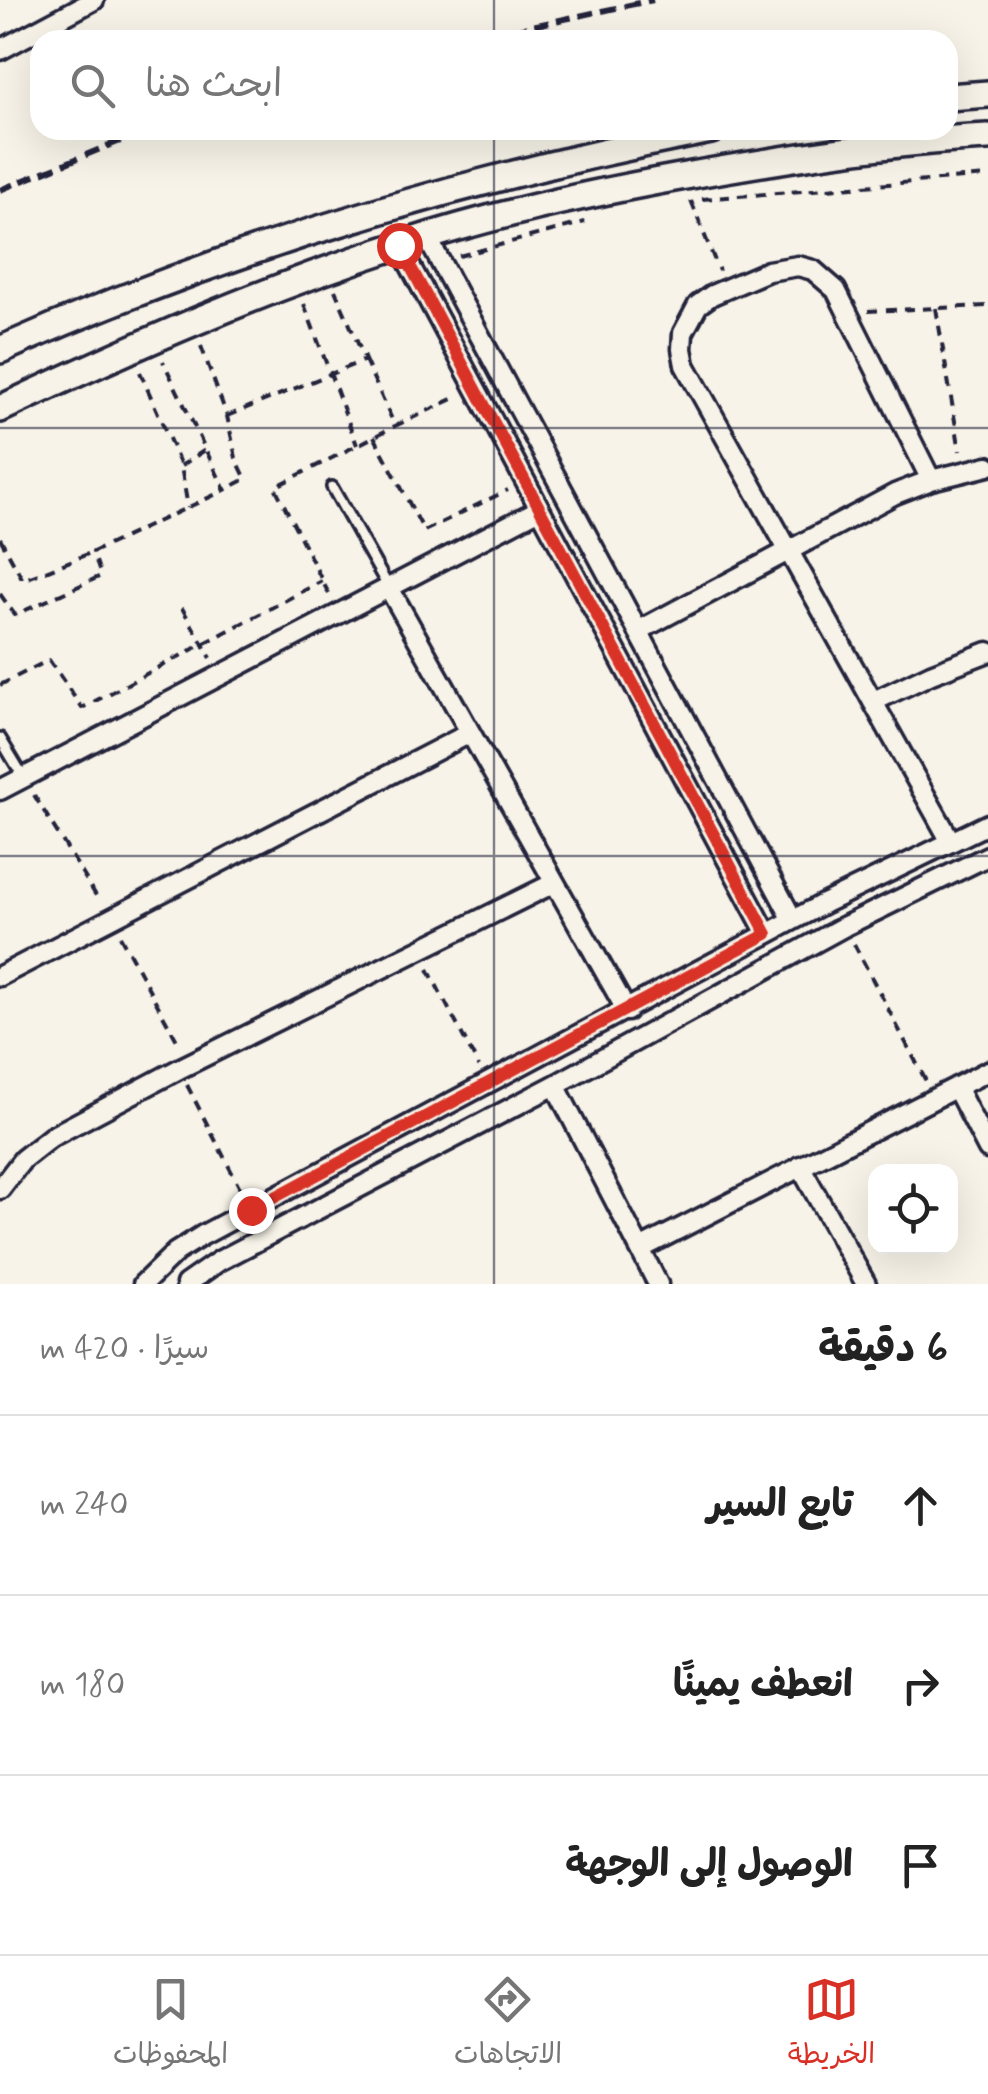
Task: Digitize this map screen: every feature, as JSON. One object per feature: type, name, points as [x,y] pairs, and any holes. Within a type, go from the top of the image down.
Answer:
[{"type":"street","points":[[38,30],[94,0]]},
{"type":"street","points":[[0,50],[30,34]]},
{"type":"street","points":[[958,96],[988,94]]},
{"type":"street","points":[[958,140],[988,137]]},
{"type":"street","points":[[0,350],[88,311],[212,264],[378,209],[663,140]]},
{"type":"street","points":[[0,408],[141,343],[326,271],[427,237],[616,188],[685,188],[854,149],[954,140]]},
{"type":"street","points":[[427,237],[793,920]]},
{"type":"street","points":[[399,245],[767,934]]},
{"type":"street","points":[[931,480],[849,312],[826,278],[798,266],[768,271],[698,304],[688,317],[682,349],[685,365],[950,840]]},
{"type":"street","points":[[638,631],[895,494],[931,480],[988,466]]},
{"type":"street","points":[[0,790],[540,510]]},
{"type":"street","points":[[389,588],[626,1011]]},
{"type":"street","points":[[874,702],[988,652]]},
{"type":"street","points":[[0,976],[470,733]]},
{"type":"street","points":[[143,1284],[176,1252],[251,1210],[793,920],[988,824]]},
{"type":"street","points":[[186,1284],[219,1261],[556,1085],[845,926],[988,856]]},
{"type":"street","points":[[0,1189],[23,1159],[50,1137],[554,882]]},
{"type":"street","points":[[861,885],[875,911]]},
{"type":"street","points":[[640,1249],[988,1071]]},
{"type":"street","points":[[556,1085],[658,1284]]},
{"type":"street","points":[[956,1087],[988,1149]]},
{"type":"street","points":[[370,1147],[385,1174]]},
{"type":"street","points":[[800,1166],[866,1284]]},
{"type":"lane","points":[[332,487],[389,588]]},
{"type":"lane","points":[[0,738],[24,778]]},
{"type":"path","points":[[726,289],[685,188],[988,176]]},
{"type":"path","points":[[440,261],[586,222]]},
{"type":"path","points":[[326,271],[395,426]]},
{"type":"path","points":[[295,283],[357,445]]},
{"type":"path","points":[[849,312],[988,306]]},
{"type":"path","points":[[936,308],[959,451],[974,448]]},
{"type":"path","points":[[0,538],[23,580],[93,552],[246,477],[236,458],[227,416],[193,323]]},
{"type":"path","points":[[141,343],[225,490]]},
{"type":"path","points":[[141,343],[181,466],[188,508]]},
{"type":"path","points":[[227,416],[365,360]]},
{"type":"path","points":[[340,614],[275,487],[475,388]]},
{"type":"path","points":[[374,436],[424,531],[525,481]]},
{"type":"path","points":[[181,466],[205,450]]},
{"type":"path","points":[[0,594],[15,614],[101,576],[93,552]]},
{"type":"path","points":[[0,686],[49,660],[82,708],[322,581]]},
{"type":"path","points":[[182,608],[221,676]]},
{"type":"path","points":[[845,926],[935,1098]]},
{"type":"path","points":[[418,950],[488,1084]]},
{"type":"path","points":[[179,1069],[251,1210]]},
{"type":"railway","points":[[514,30],[653,0]]},
{"type":"railway","points":[[0,190],[122,140]]},
{"type":"route","points":[[251,1210],[767,934],[399,245]]}]
